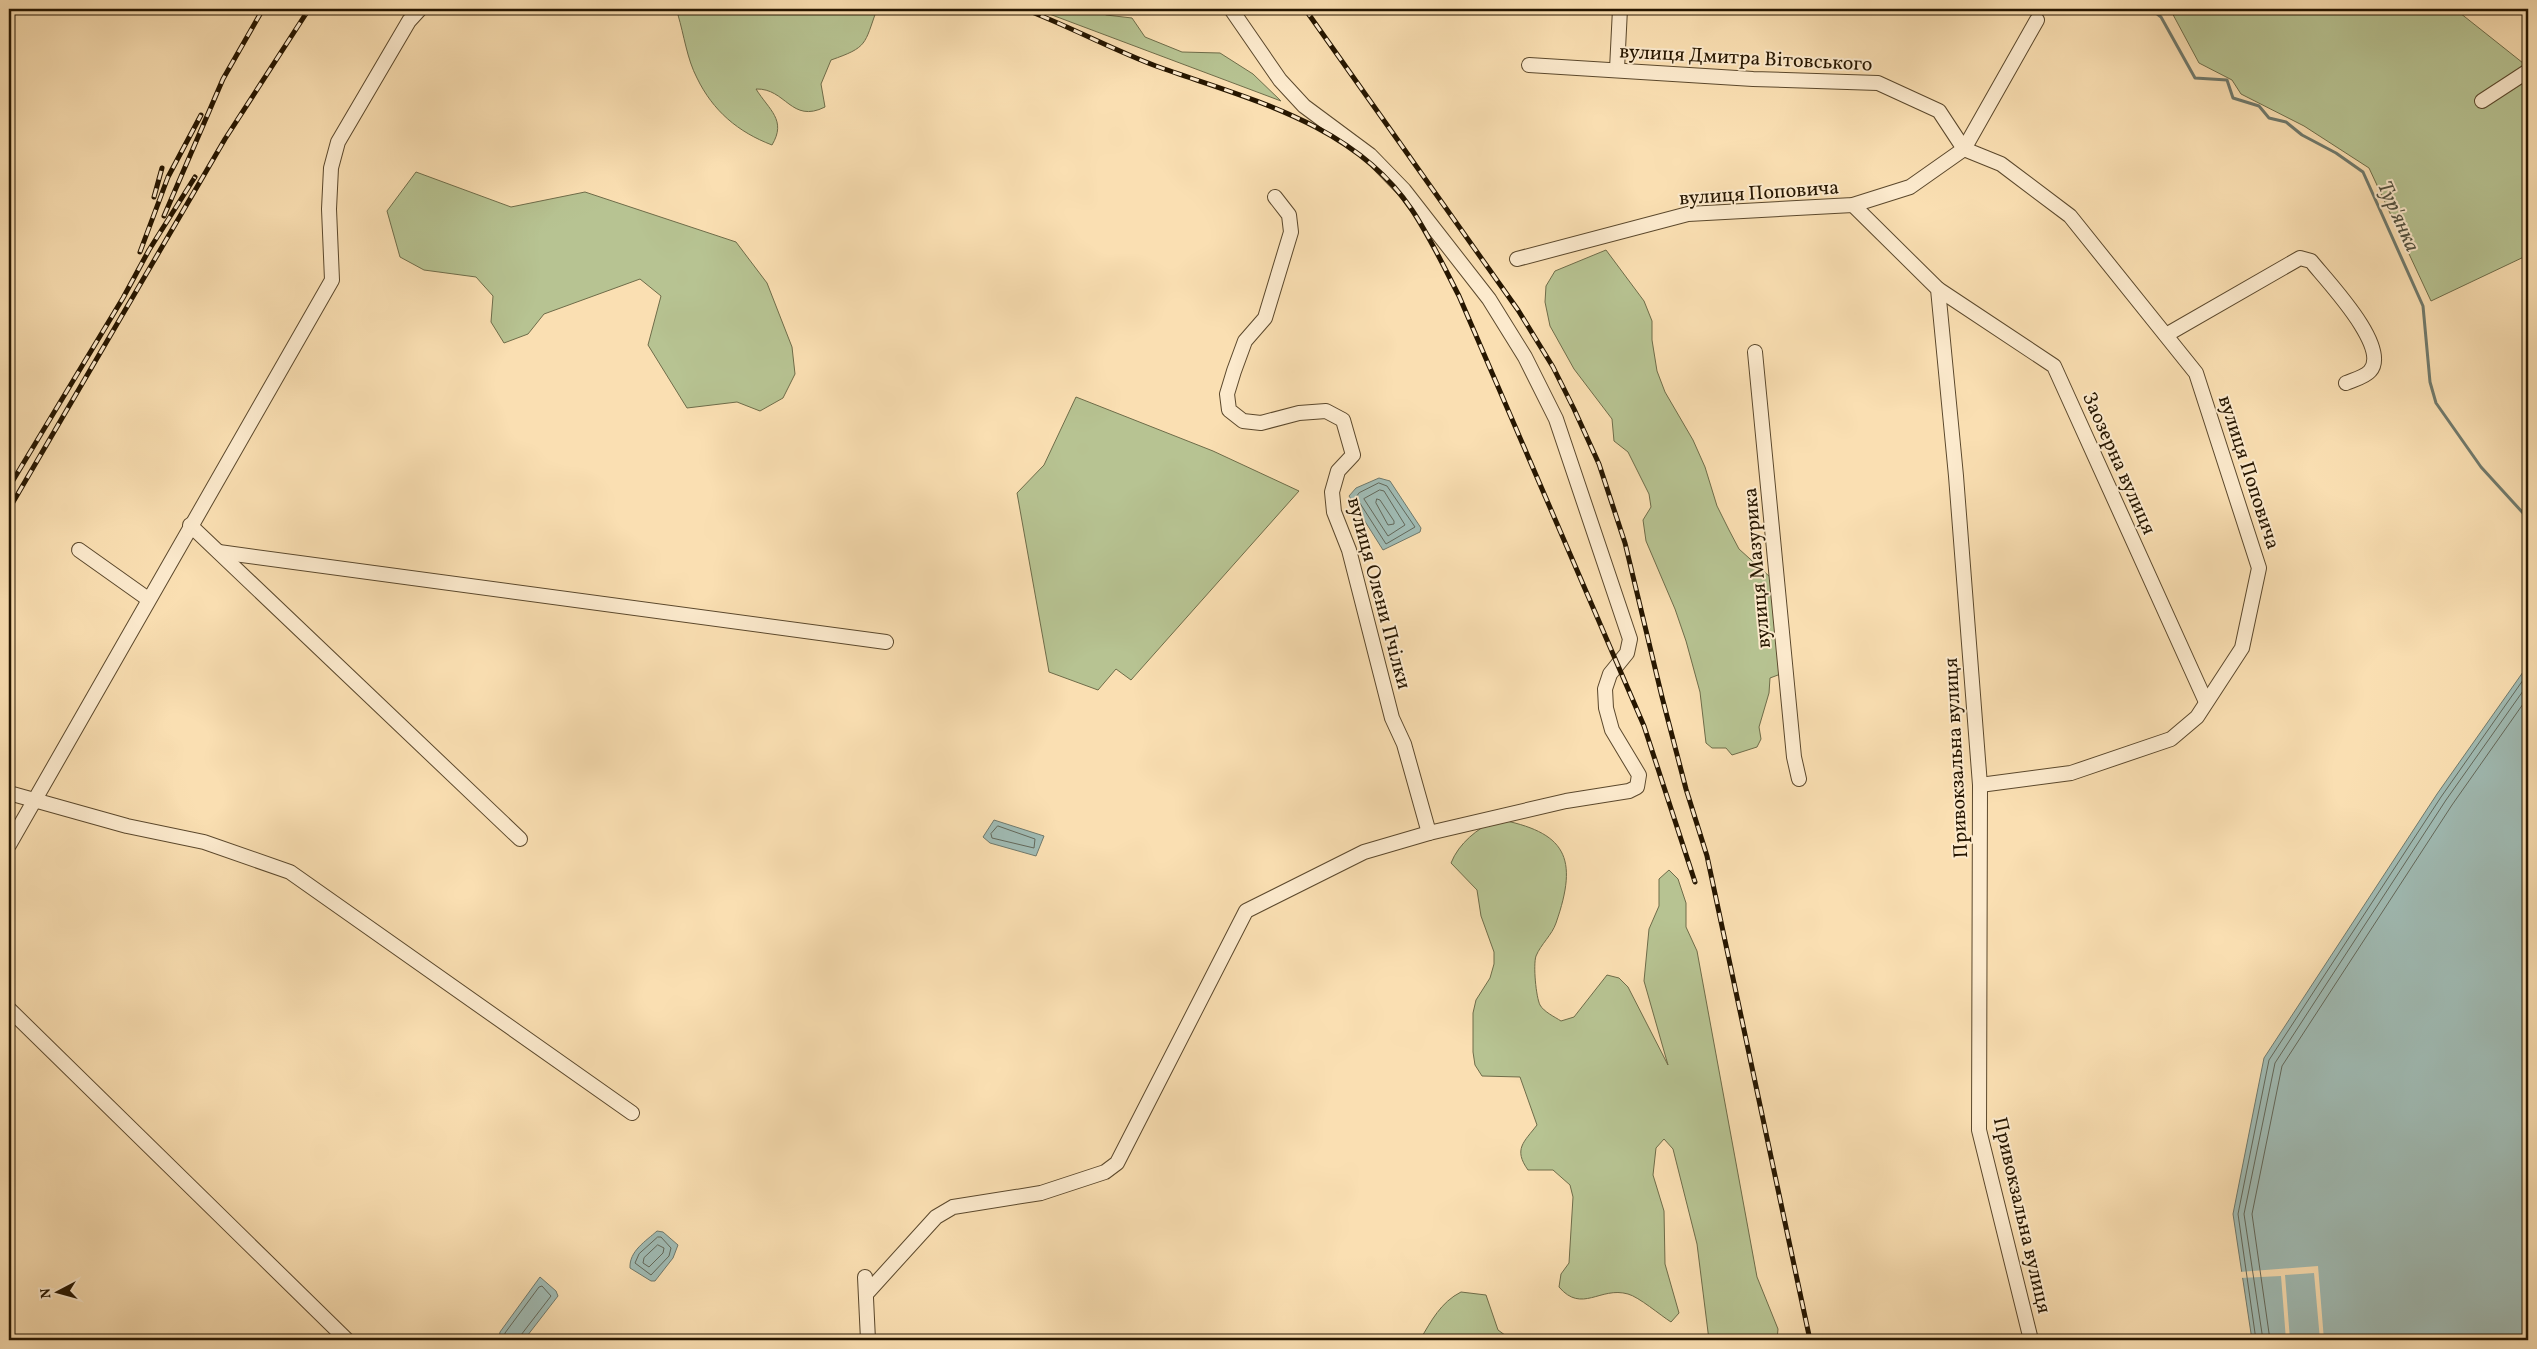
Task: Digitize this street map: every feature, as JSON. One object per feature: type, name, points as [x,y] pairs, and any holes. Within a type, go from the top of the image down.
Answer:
[{"type":"street","points":[[9,845],[190,525],[332,280],[329,209],[330,168],[338,142],[409,21],[420,9]]},
{"type":"street","points":[[867,1293],[936,1217],[953,1207],[1041,1192],[1105,1172],[1117,1163],[1246,911],[1364,852],[1429,833],[1566,801],[1629,791],[1637,787],[1639,775],[1612,730],[1606,708],[1605,689],[1610,674],[1627,653],[1630,639],[1556,419],[1525,356],[1489,299],[1447,243],[1397,183],[1370,155],[1304,106],[1280,80],[1231,9]]},
{"type":"street","points":[[1617,70],[1620,9]]},
{"type":"street","name":"вулиця Поповича","points":[[1517,259],[1688,214],[1852,206],[1910,186],[1964,149],[2037,20]]},
{"type":"street","name":"вулиця Дмитра Вітовського","points":[[1529,65],[1753,79],[1878,83],[1939,111],[1964,149]]},
{"type":"street","points":[[2482,101],[2528,71]]},
{"type":"street","name":"вулиця Поповича","points":[[1964,149],[2001,164],[2070,216],[2196,373],[2260,568],[2242,648],[2197,717],[2171,739],[2071,773],[1980,785]]},
{"type":"street","name":"вулиця Олени Пчілки","points":[[1275,197],[1289,215],[1291,232],[1265,318],[1245,341],[1234,371],[1227,394],[1229,410],[1243,421],[1261,423],[1299,413],[1326,411],[1343,420],[1353,455],[1338,471],[1332,492],[1334,512],[1349,550],[1392,718],[1404,744],[1429,833]]},
{"type":"street","points":[[1852,206],[1938,289]]},
{"type":"street","points":[[2166,335],[2300,258],[2311,261],[2362,326],[2375,350],[2373,366],[2370,372],[2346,384]]},
{"type":"street","name":"Заозерна вулиця","points":[[1938,289],[2054,366],[2206,702]]},
{"type":"street","name":"Привокзальна вулиця","points":[[1938,289],[1956,476],[1980,785],[1979,1130],[2031,1340]]},
{"type":"street","name":"вулиця Мазурика","points":[[1755,352],[1794,757],[1798,779]]},
{"type":"street","points":[[190,525],[520,839]]},
{"type":"street","points":[[79,550],[148,600]]},
{"type":"street","points":[[219,552],[886,642]]},
{"type":"street","points":[[9,793],[127,826],[204,842],[290,872],[632,1113]]},
{"type":"street","points":[[9,1009],[347,1340]]},
{"type":"street","points":[[865,1278],[868,1340]]},
{"type":"green space","points":[[679,9],[877,9],[870,30],[863,43],[852,52],[831,60],[821,84],[825,107],[814,111],[796,109],[775,94],[766,90],[756,89],[771,109],[777,122],[778,129],[772,145],[748,134],[738,127],[719,110],[703,90],[686,47],[678,15]]},
{"type":"green space","points":[[1036,9],[1097,9],[1106,15],[1132,18],[1145,37],[1182,52],[1220,53],[1253,74],[1281,101]]},
{"type":"green space","points":[[2170,9],[2455,9],[2528,67],[2528,255],[2431,301],[2369,168],[2304,126],[2241,94],[2232,80],[2199,63]]},
{"type":"green space","points":[[416,172],[511,207],[585,192],[736,242],[767,283],[792,347],[795,374],[783,398],[760,411],[737,402],[687,408],[648,345],[661,296],[640,279],[544,314],[528,334],[504,343],[491,322],[493,296],[476,277],[424,270],[400,257],[387,211]]},
{"type":"green space","points":[[1606,250],[1644,301],[1652,321],[1652,340],[1657,371],[1665,392],[1693,440],[1705,467],[1717,506],[1729,530],[1739,549],[1770,577],[1786,672],[1770,678],[1769,693],[1759,727],[1761,739],[1757,747],[1732,755],[1726,748],[1712,748],[1706,743],[1700,692],[1686,641],[1675,609],[1646,541],[1643,520],[1651,507],[1649,494],[1628,452],[1614,441],[1612,419],[1574,369],[1550,326],[1545,302],[1546,286],[1555,271]]},
{"type":"green space","points":[[1076,397],[1213,451],[1299,491],[1131,680],[1116,669],[1098,690],[1049,672],[1017,493],[1044,465]]},
{"type":"green space","points":[[1497,819],[1520,824],[1539,831],[1552,840],[1561,851],[1566,865],[1563,900],[1556,923],[1535,960],[1536,988],[1542,1008],[1561,1021],[1574,1017],[1607,975],[1619,978],[1628,987],[1668,1065],[1644,981],[1649,929],[1659,906],[1659,879],[1669,870],[1678,879],[1686,903],[1686,927],[1697,951],[1757,1277],[1778,1329],[1777,1340],[1709,1340],[1697,1244],[1673,1149],[1664,1139],[1656,1148],[1653,1175],[1664,1211],[1665,1264],[1679,1313],[1671,1322],[1644,1302],[1628,1294],[1609,1293],[1584,1299],[1567,1295],[1559,1287],[1561,1274],[1569,1263],[1573,1197],[1570,1185],[1553,1170],[1528,1170],[1521,1156],[1522,1146],[1537,1125],[1520,1077],[1482,1076],[1475,1065],[1473,1052],[1473,1013],[1476,1000],[1490,978],[1494,964],[1494,952],[1481,916],[1477,890],[1451,863],[1459,849],[1470,837],[1482,827]]},
{"type":"green space","points":[[1461,1292],[1486,1295],[1498,1330],[1509,1338],[1516,1337],[1520,1340],[1420,1340],[1442,1307]]},
{"type":"water","points":[[1379,478],[1390,481],[1421,528],[1420,532],[1383,550],[1349,496],[1356,488]]},
{"type":"water","points":[[2528,665],[2528,1340],[2252,1340],[2233,1214],[2264,1058],[2437,794]]},
{"type":"water","points":[[994,820],[1044,836],[1036,856],[990,843],[983,837]]},
{"type":"water","points":[[657,1231],[663,1232],[678,1245],[673,1258],[655,1281],[651,1281],[630,1268],[630,1262],[635,1251]]},
{"type":"water","points":[[540,1277],[556,1291],[558,1296],[524,1340],[501,1340],[499,1338],[500,1332]]},
{"type":"pier","points":[[2318,1266],[2324,1340],[2320,1340],[2314,1273],[2285,1275],[2290,1340],[2286,1340],[2281,1276],[2240,1278],[2239,1272]]},
{"type":"waterway","name":"Тур'янка","points":[[2151,9],[2161,17],[2195,78],[2227,80],[2233,98],[2259,106],[2269,118],[2286,122],[2302,135],[2336,153],[2363,172],[2423,306],[2430,382],[2436,403],[2481,467],[2523,513],[2528,522]]},
{"type":"railway","points":[[164,216],[223,79],[263,9]]},
{"type":"railway","points":[[9,509],[225,139],[309,9]]},
{"type":"railway","points":[[1024,9],[1156,66],[1262,103],[1330,135],[1360,155],[1388,180],[1412,210],[1431,241],[1459,296],[1644,726],[1695,882]]},
{"type":"railway","points":[[1305,9],[1518,310],[1553,367],[1599,464],[1625,543],[1686,789],[1707,856],[1810,1340]]},
{"type":"railway","points":[[140,252],[168,177],[201,115]]},
{"type":"railway","points":[[154,197],[162,168]]},
{"type":"railway","points":[[9,487],[123,298],[149,250],[195,177]]}]
